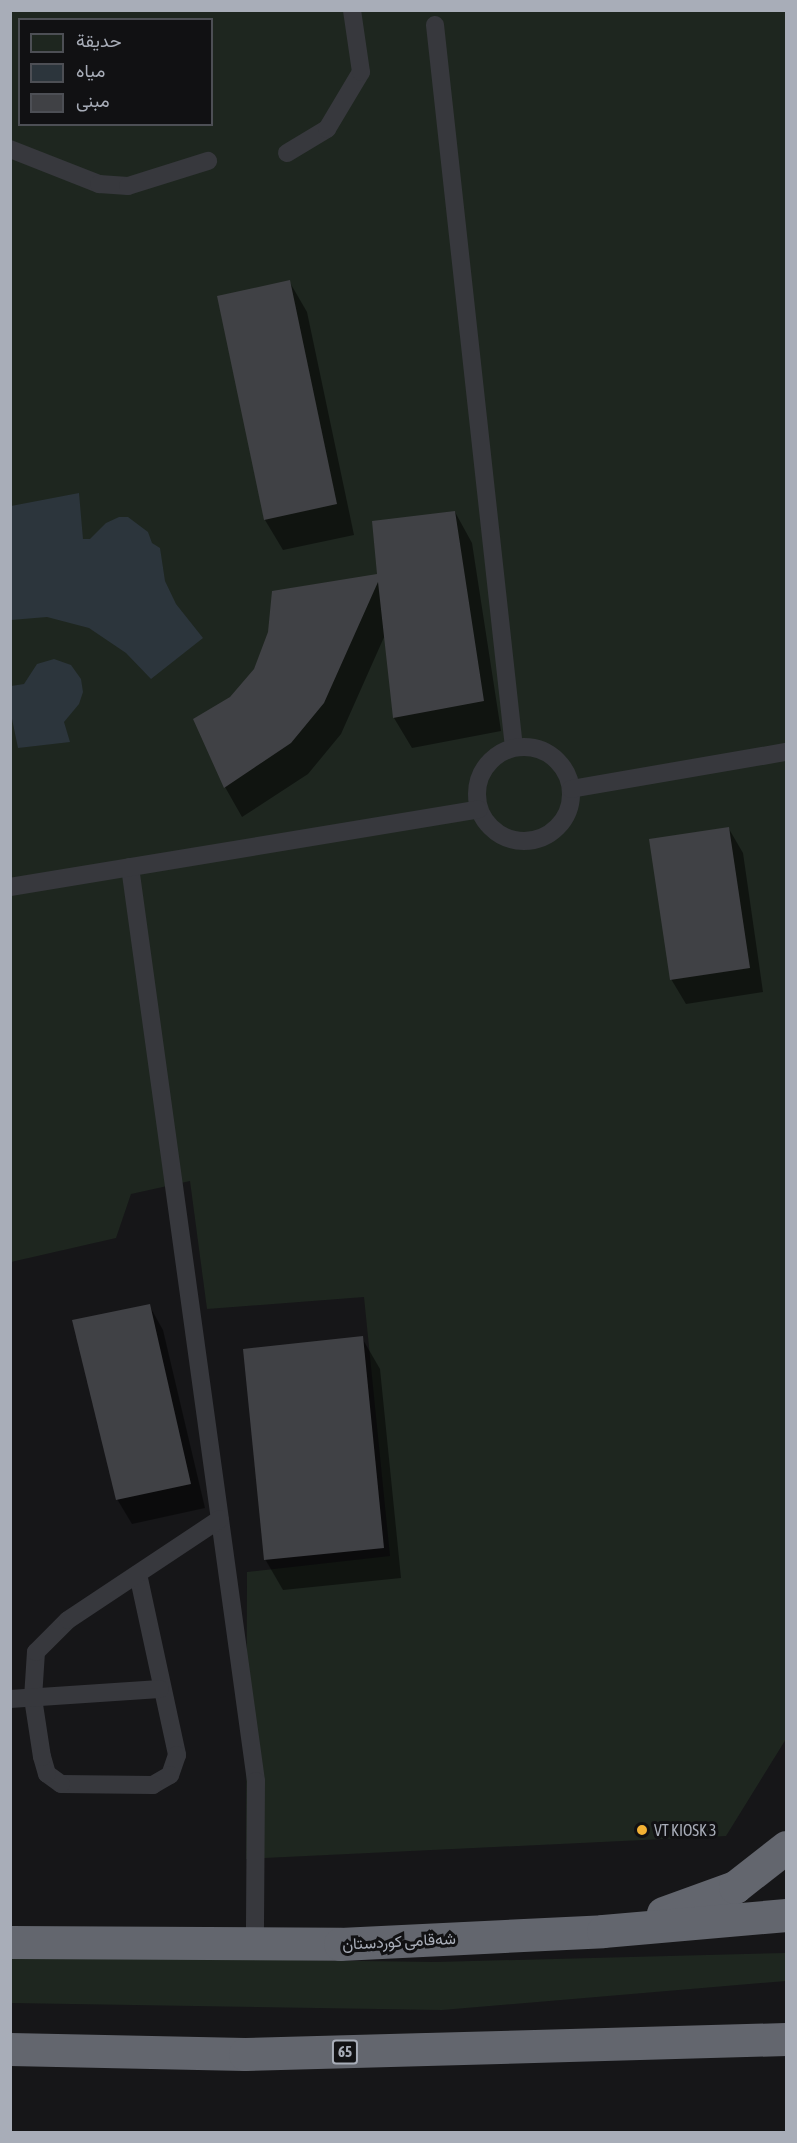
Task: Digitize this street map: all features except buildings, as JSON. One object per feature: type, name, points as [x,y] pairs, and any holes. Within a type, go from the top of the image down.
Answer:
[{"type":"highway","points":[[603,1931],[735,1887],[786,1847]]},
{"type":"highway","name":"شەقامی کوردستان","points":[[10,1942],[340,1944],[603,1931],[786,1914]]},
{"type":"highway","name":"65","points":[[10,2049],[245,2054],[679,2044],[786,2039]]},
{"type":"highway","points":[[679,2044],[786,2058]]},
{"type":"lane","points":[[287,153],[327,129],[361,72],[352,10]]},
{"type":"lane","points":[[435,25],[514,747]]},
{"type":"lane","points":[[10,149],[99,184],[128,186],[208,161]]},
{"type":"lane","points":[[514,747],[546,751],[567,773],[571,789],[565,818],[542,838],[512,840],[497,834],[479,809],[477,794],[483,771],[500,753],[514,747]]},
{"type":"lane","points":[[571,789],[786,752]]},
{"type":"lane","points":[[10,887],[479,809]]},
{"type":"lane","points":[[130,867],[256,1781],[255,1944]]},
{"type":"lane","points":[[138,1574],[160,1689],[177,1755],[170,1775],[153,1785],[61,1784],[47,1774],[33,1698],[36,1652],[48,1636],[138,1574],[220,1519]]},
{"type":"lane","points":[[10,1699],[160,1689]]},
{"type":"green space","points":[[10,11],[786,11],[786,1739],[726,1836],[246,1859],[247,1572],[390,1556],[364,1297],[207,1309],[190,1181],[131,1194],[116,1238],[11,1262]]},
{"type":"green space","points":[[786,1953],[786,1981],[442,2010],[11,2003],[11,1956],[435,1962]]},
{"type":"water","points":[[79,493],[83,539],[90,539],[106,523],[119,517],[128,517],[148,532],[152,543],[160,548],[165,581],[176,604],[203,638],[151,679],[126,653],[89,628],[47,617],[11,620],[11,506]]},
{"type":"water","points":[[54,659],[71,665],[81,679],[83,692],[79,704],[64,722],[70,742],[18,748],[11,714],[11,686],[24,684],[37,664]]},
{"type":"place","name":"VT KIOSK 3","points":[[642,1830]]}]
